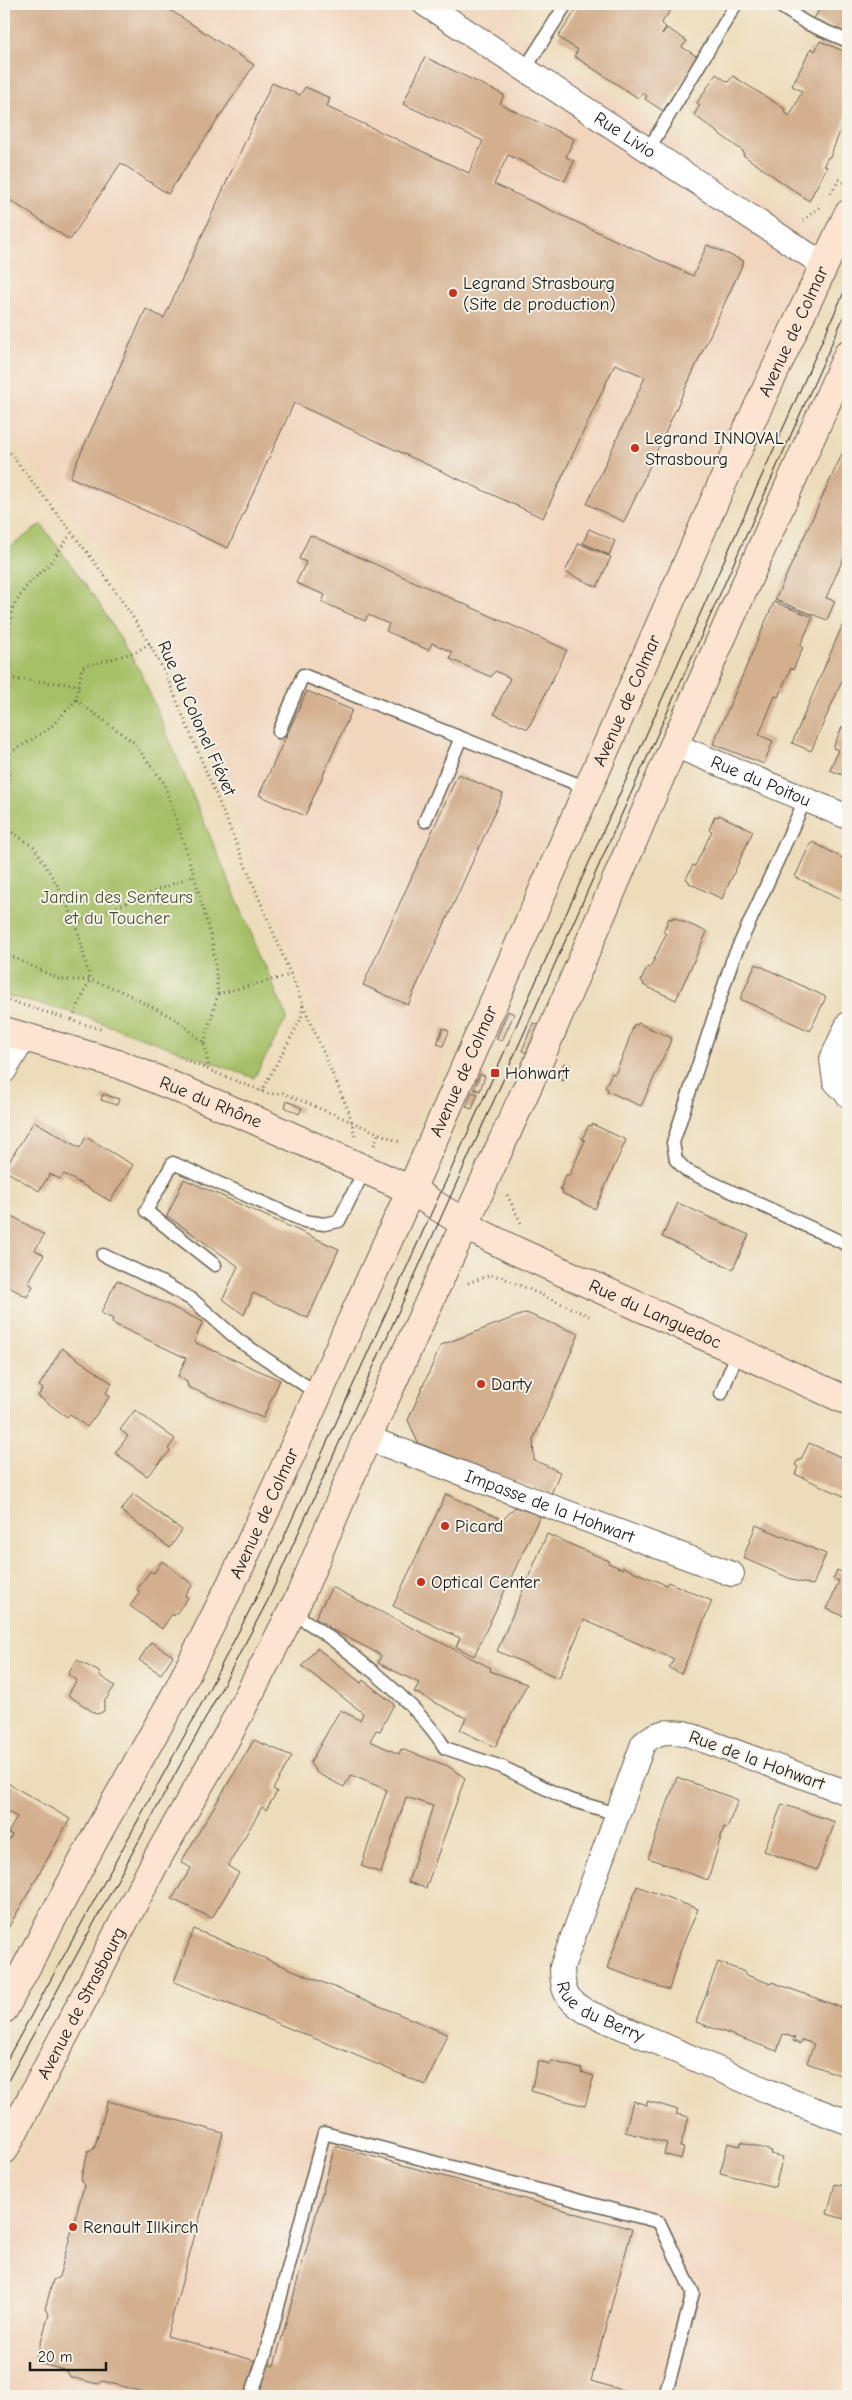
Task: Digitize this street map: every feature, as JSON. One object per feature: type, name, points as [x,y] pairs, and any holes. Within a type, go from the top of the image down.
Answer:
[{"type":"main road","name":"Avenue de Colmar","points":[[4,2009],[100,1827],[175,1696],[240,1566],[411,1190],[722,484],[824,265],[837,208]]},
{"type":"main road","points":[[292,1612],[367,1438],[532,1077],[674,745],[848,354]]},
{"type":"main road","name":"Rue du Rhône","points":[[14,1034],[121,1065],[248,1117],[411,1190]]},
{"type":"main road","points":[[411,1190],[466,1223]]},
{"type":"main road","name":"Rue du Languedoc","points":[[466,1223],[480,1233],[514,1250],[848,1401]]},
{"type":"main road","name":"Avenue de Strasbourg","points":[[4,2150],[159,1855],[228,1735],[292,1612]]},
{"type":"street","name":"Rue Livio","points":[[425,4],[824,265]]},
{"type":"street","name":"Rue du Poitou","points":[[674,745],[848,817]]},
{"type":"street","points":[[848,1024],[832,1058],[835,1081],[848,1095]]},
{"type":"street","points":[[4,1071],[14,1034]]},
{"type":"street","name":"Impasse de la Hohwart","points":[[367,1438],[732,1574]]},
{"type":"street","name":"Rue du Berry","points":[[666,1731],[651,1735],[643,1744],[617,1814],[562,1967],[563,1985],[568,1999],[594,2015],[792,2101],[848,2122]]},
{"type":"street","name":"Rue de la Hohwart","points":[[666,1731],[684,1733],[848,1793]]},
{"type":"lane","points":[[525,69],[566,4]]},
{"type":"lane","points":[[648,150],[736,4]]},
{"type":"lane","points":[[777,4],[806,22],[848,41]]},
{"type":"lane","points":[[279,732],[303,675],[587,788]]},
{"type":"lane","points":[[425,821],[461,738]]},
{"type":"lane","points":[[805,800],[732,961],[672,1143],[676,1160],[687,1171],[848,1245]]},
{"type":"lane","points":[[216,1265],[146,1211],[173,1163],[304,1221],[324,1224],[340,1221],[365,1169]]},
{"type":"lane","points":[[103,1256],[165,1284],[194,1301],[238,1340],[318,1394]]},
{"type":"lane","points":[[721,1394],[738,1351]]},
{"type":"lane","points":[[292,1612],[326,1636],[387,1685],[434,1730],[445,1748],[502,1767],[567,1799],[617,1814]]},
{"type":"lane","points":[[251,2396],[266,2352],[324,2133],[659,2222],[693,2293],[665,2396]]},
{"type":"path","points":[[830,194],[838,180],[848,184]]},
{"type":"path","points":[[791,244],[802,222],[837,208]]},
{"type":"path","name":"Rue du Colonel Fiévet","points":[[4,445],[150,643],[166,675],[290,975],[349,1112],[365,1169]]},
{"type":"path","points":[[71,534],[49,564],[25,588],[12,610],[4,678],[78,685]]},
{"type":"path","points":[[10,753],[50,728],[76,700],[82,667],[136,652],[150,643]]},
{"type":"path","points":[[76,700],[134,742],[164,783],[194,875],[213,945],[218,994],[204,1043],[209,1069]]},
{"type":"path","points":[[4,734],[10,753],[4,799]]},
{"type":"path","points":[[4,827],[34,847],[59,888],[76,924],[90,980],[72,1019]]},
{"type":"path","points":[[76,924],[194,875]]},
{"type":"path","points":[[4,953],[60,980],[90,980],[119,990],[177,1020],[204,1043]]},
{"type":"path","points":[[218,994],[290,975]]},
{"type":"path","points":[[248,1117],[302,1020],[303,1004]]},
{"type":"path","points":[[502,1190],[507,1193],[516,1216],[524,1228]]},
{"type":"path","points":[[443,1272],[468,1284],[491,1275],[501,1277]]},
{"type":"shaded area","points":[[4,4],[521,4],[507,26],[825,238],[410,1130],[353,1109],[172,656],[122,580],[4,428]]},
{"type":"shaded area","points":[[107,2018],[848,2242],[848,2382],[843,2396],[4,2396],[4,2179]]},
{"type":"green space","name":"Jardin des Senteurs et du Toucher","points":[[41,524],[98,602],[141,673],[287,1018],[254,1078],[74,1013],[4,995],[4,552]]},
{"type":"building","points":[[4,4],[161,4],[254,65],[168,194],[121,163],[70,240],[4,196]]},
{"type":"building","points":[[580,4],[675,4],[661,24],[666,27],[662,34],[667,28],[687,41],[682,47],[698,57],[663,111],[645,99],[647,96],[642,93],[638,98],[574,56],[578,50],[558,37]]},
{"type":"building","points":[[822,4],[848,4],[848,34],[814,19]]},
{"type":"building","points":[[820,41],[848,53],[848,111],[830,157],[828,157],[824,165],[827,167],[809,201],[743,155],[744,152],[694,115],[700,105],[697,103],[716,74],[728,82],[733,76],[785,109],[784,112],[790,116],[802,91],[792,86],[811,48],[815,51]]},
{"type":"building","name":"Legrand Strasbourg (Site de production)","points":[[425,57],[504,95],[500,104],[574,139],[566,157],[574,161],[565,181],[508,155],[494,184],[693,276],[707,245],[744,261],[624,522],[587,504],[645,377],[615,364],[543,518],[294,403],[228,548],[70,477],[146,309],[164,318],[272,83],[300,95],[305,87],[330,98],[327,107],[469,173],[483,141],[403,104]]},
{"type":"building","points":[[848,441],[848,559],[844,557],[826,598],[835,601],[827,620],[775,600]]},
{"type":"building","points":[[589,529],[615,541],[609,555],[583,543]]},
{"type":"building","points":[[310,535],[567,650],[528,729],[494,714],[510,678],[495,671],[491,677],[450,659],[452,652],[432,643],[428,650],[386,631],[389,624],[368,615],[365,621],[322,602],[325,595],[296,583],[306,562],[299,559]]},
{"type":"building","points":[[579,543],[611,557],[597,587],[565,572]]},
{"type":"building","points":[[774,602],[813,617],[800,646],[803,647],[793,670],[791,668],[778,697],[775,696],[759,735],[773,741],[764,764],[713,744]]},
{"type":"building","points":[[842,626],[848,628],[848,685],[842,682],[846,672],[811,751],[792,743]]},
{"type":"building","points":[[307,691],[352,710],[305,816],[259,795]]},
{"type":"building","points":[[842,727],[848,729],[848,777],[830,770],[838,750],[833,748]]},
{"type":"building","points":[[458,774],[503,794],[408,1005],[363,985]]},
{"type":"building","points":[[719,815],[753,831],[722,899],[689,883],[686,879],[693,865],[695,866],[712,831],[709,830],[715,816],[718,817]]},
{"type":"building","points":[[813,842],[848,861],[848,902],[795,877],[810,844]]},
{"type":"building","points":[[673,917],[707,932],[676,1000],[643,985],[644,983],[641,981],[647,967],[650,968],[666,934],[663,932],[669,918],[672,919]]},
{"type":"building","points":[[756,964],[826,997],[810,1031],[740,999]]},
{"type":"building","points":[[508,1011],[514,1014],[502,1041],[496,1039]]},
{"type":"building","points":[[533,1023],[539,1025],[528,1053],[522,1051]]},
{"type":"building","points":[[638,1023],[672,1038],[641,1106],[607,1091],[608,1089],[605,1087],[612,1073],[615,1074],[634,1024],[637,1025]]},
{"type":"building","points":[[443,1028],[449,1031],[443,1046],[437,1044]]},
{"type":"building","points":[[564,1063],[570,1065],[564,1081],[558,1078]]},
{"type":"building","points":[[480,1074],[485,1076],[480,1091],[474,1089]]},
{"type":"building","points":[[472,1092],[478,1094],[472,1109],[466,1107]]},
{"type":"building","points":[[103,1094],[119,1099],[117,1105],[101,1100]]},
{"type":"building","points":[[287,1101],[302,1108],[299,1114],[285,1107]]},
{"type":"building","points":[[34,1121],[80,1148],[86,1137],[133,1165],[110,1201],[64,1174],[60,1179],[50,1174],[39,1191],[4,1170]]},
{"type":"building","points":[[592,1124],[626,1140],[595,1209],[562,1193],[563,1190],[560,1189],[567,1174],[569,1176],[585,1140],[582,1139],[589,1125],[591,1126]]},
{"type":"building","points":[[184,1179],[339,1249],[308,1318],[253,1293],[244,1315],[223,1299],[238,1266],[167,1216]]},
{"type":"building","points":[[678,1203],[749,1235],[733,1269],[662,1237]]},
{"type":"building","points":[[4,1211],[44,1235],[35,1250],[44,1255],[28,1283],[33,1286],[27,1297],[4,1284]]},
{"type":"building","points":[[117,1280],[203,1322],[194,1342],[280,1380],[263,1418],[188,1387],[187,1382],[178,1376],[186,1358],[112,1323],[113,1319],[101,1313]]},
{"type":"building","points":[[526,1313],[579,1334],[533,1440],[534,1460],[560,1472],[551,1494],[418,1443],[408,1420],[441,1345]]},
{"type":"building","points":[[62,1348],[112,1383],[106,1393],[110,1396],[87,1427],[70,1414],[67,1417],[38,1396],[43,1389],[39,1386]]},
{"type":"building","points":[[135,1410],[175,1439],[168,1449],[170,1451],[147,1476],[115,1453],[128,1436],[120,1430]]},
{"type":"building","points":[[809,1443],[848,1460],[848,1498],[795,1474],[798,1467],[795,1465],[798,1460],[800,1461]]},
{"type":"building","points":[[133,1494],[182,1530],[170,1548],[121,1511]]},
{"type":"building","points":[[446,1494],[503,1520],[515,1507],[540,1516],[474,1656],[456,1647],[460,1638],[393,1606]]},
{"type":"building","points":[[756,1525],[826,1554],[813,1585],[796,1581],[743,1558]]},
{"type":"building","points":[[547,1534],[609,1561],[608,1563],[622,1569],[623,1567],[666,1585],[668,1582],[712,1601],[681,1674],[669,1668],[674,1659],[584,1620],[559,1678],[497,1651]]},
{"type":"building","points":[[162,1561],[193,1585],[185,1595],[188,1598],[174,1616],[172,1614],[162,1629],[130,1606],[140,1592],[137,1590],[150,1571],[154,1573]]},
{"type":"building","points":[[837,1570],[848,1575],[848,1618],[827,1609],[839,1581],[833,1579]]},
{"type":"building","points":[[332,1587],[491,1668],[490,1671],[527,1684],[495,1747],[460,1730],[466,1718],[414,1692],[419,1683],[378,1663],[381,1655],[327,1627],[328,1625],[315,1618]]},
{"type":"building","points":[[151,1642],[173,1656],[161,1674],[139,1660]]},
{"type":"building","points":[[317,1648],[361,1683],[363,1680],[394,1704],[380,1731],[376,1730],[370,1741],[399,1754],[401,1749],[448,1766],[465,1778],[426,1888],[408,1882],[433,1806],[406,1797],[381,1873],[361,1866],[387,1790],[351,1775],[344,1787],[317,1773],[310,1763],[340,1710],[360,1720],[363,1713],[302,1666]]},
{"type":"building","points":[[77,1660],[101,1673],[99,1675],[115,1686],[104,1702],[104,1711],[100,1713],[96,1714],[68,1695],[77,1680],[68,1674]]},
{"type":"building","points":[[254,1740],[292,1756],[273,1789],[277,1792],[266,1810],[262,1807],[228,1866],[239,1873],[212,1918],[172,1899],[191,1868],[181,1862]]},
{"type":"building","points":[[677,1777],[738,1800],[727,1828],[724,1827],[708,1880],[648,1858]]},
{"type":"building","points":[[4,1781],[70,1819],[6,1932],[4,1931],[4,1850],[12,1835],[8,1833],[17,1817],[5,1810],[7,1807],[4,1805]]},
{"type":"building","points":[[782,1804],[835,1822],[817,1870],[764,1851]]},
{"type":"building","points":[[637,1886],[698,1909],[681,1949],[669,1990],[607,1968]]},
{"type":"building","points":[[194,1929],[447,2034],[426,2085],[174,1982]]},
{"type":"building","points":[[718,1962],[771,1984],[772,1982],[848,2010],[848,2078],[807,2063],[814,2044],[802,2040],[800,2044],[793,2041],[795,2038],[783,2034],[777,2051],[696,2022]]},
{"type":"building","points":[[538,2061],[550,2064],[551,2061],[582,2069],[581,2072],[594,2076],[585,2106],[531,2091]]},
{"type":"building","points":[[108,2101],[223,2133],[167,2336],[274,2366],[335,2146],[632,2229],[591,2381],[626,2391],[625,2396],[158,2396],[103,2381],[98,2384],[70,2377],[67,2371],[35,2362],[49,2314],[45,2309],[53,2280],[59,2277],[84,2186],[81,2178],[88,2151],[94,2149]]},
{"type":"building","points":[[633,2101],[647,2105],[647,2101],[662,2105],[678,2110],[676,2114],[689,2117],[680,2147],[684,2148],[681,2159],[664,2154],[667,2143],[625,2132]]},
{"type":"building","points":[[741,2142],[772,2151],[771,2154],[783,2157],[775,2187],[720,2173],[728,2143],[740,2146]]},
{"type":"building","points":[[835,2184],[848,2187],[848,2220],[827,2214]]},
{"type":"tram line","points":[[4,2065],[193,1720],[258,1594],[495,1073],[848,283]]},
{"type":"tram line","points":[[4,2088],[268,1600],[504,1078],[848,307]]},
{"type":"place","name":"Legrand Strasbourg (Site de production)","points":[[453,293]]},
{"type":"place","name":"Legrand INNOVAL Strasbourg","points":[[635,448]]},
{"type":"place","name":"Hohwart","points":[[495,1073]]},
{"type":"place","name":"Darty","points":[[481,1384]]},
{"type":"place","name":"Picard","points":[[445,1526]]},
{"type":"place","name":"Optical Center","points":[[421,1582]]},
{"type":"place","name":"Renault Illkirch","points":[[73,2227]]}]
